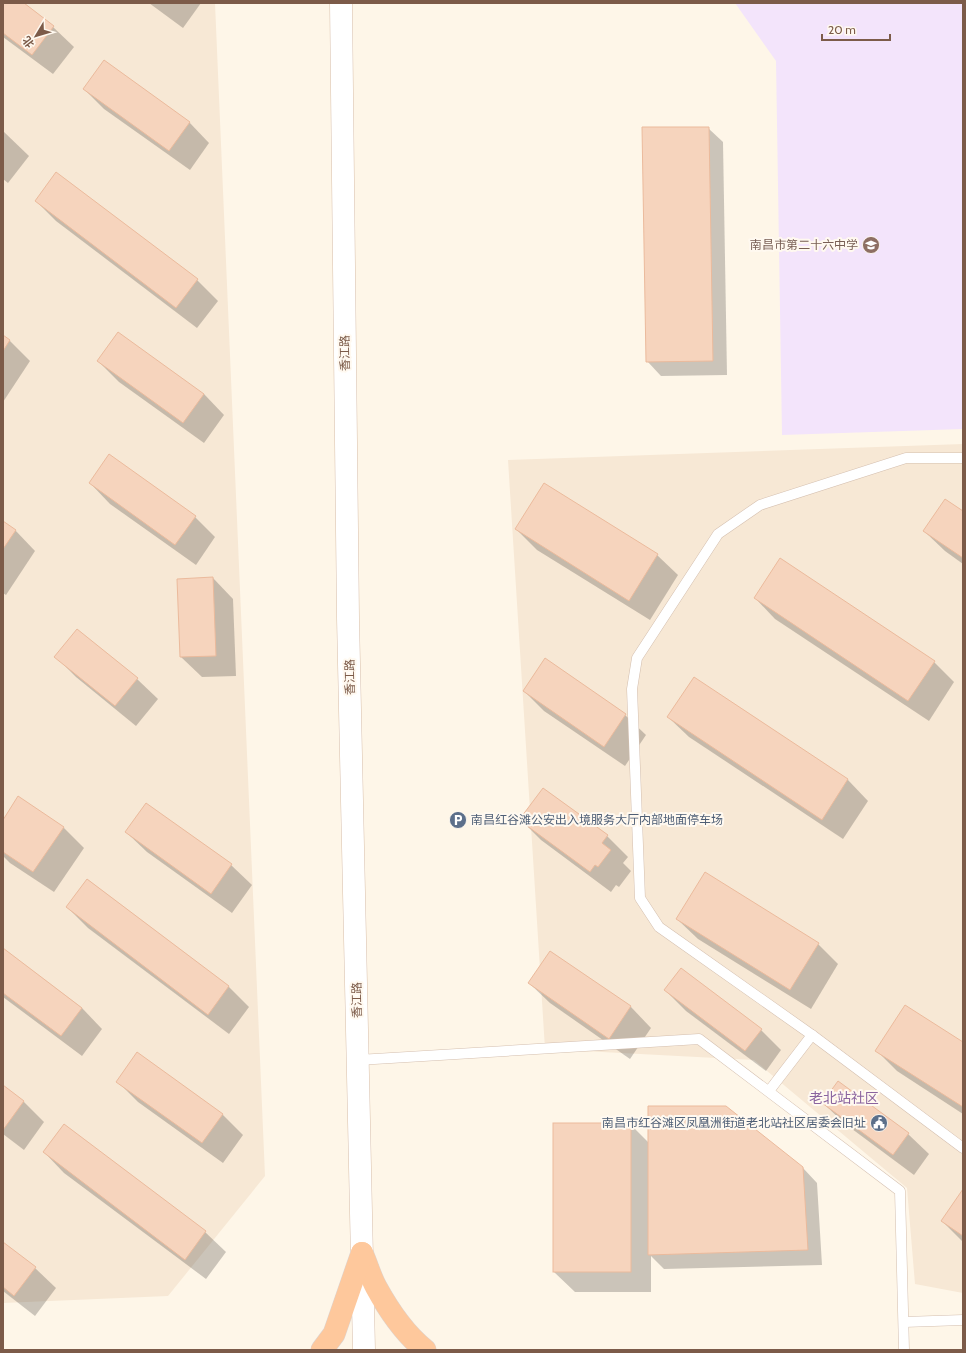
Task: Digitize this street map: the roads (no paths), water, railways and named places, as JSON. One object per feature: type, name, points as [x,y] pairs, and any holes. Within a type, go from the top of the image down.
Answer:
[{"type":"highway","points":[[322,1350],[334,1334],[362,1253]]},
{"type":"highway","points":[[362,1253],[376,1286],[390,1309],[416,1343],[425,1350]]},
{"type":"main road","name":"香江路","points":[[341,3],[349,626],[364,1350]]},
{"type":"lane","points":[[963,458],[906,458],[760,505],[718,534],[637,658],[632,689],[640,898],[658,927],[812,1035],[963,1148]]},
{"type":"lane","points":[[769,1091],[812,1035]]},
{"type":"lane","points":[[358,1060],[699,1039],[900,1191],[904,1350]]},
{"type":"lane","points":[[904,1322],[963,1320]]},
{"type":"place","name":"南昌市第二十六中学","points":[[871,245]]},
{"type":"place","name":"南昌红谷滩公安出入境服务大厅内部地面停车场","points":[[458,820]]},
{"type":"place","name":"南昌市红谷滩区凤凰洲街道老北站社区居委会旧址","points":[[879,1123]]},
{"type":"district","name":"老北站社区","points":[[844,1098]]}]
